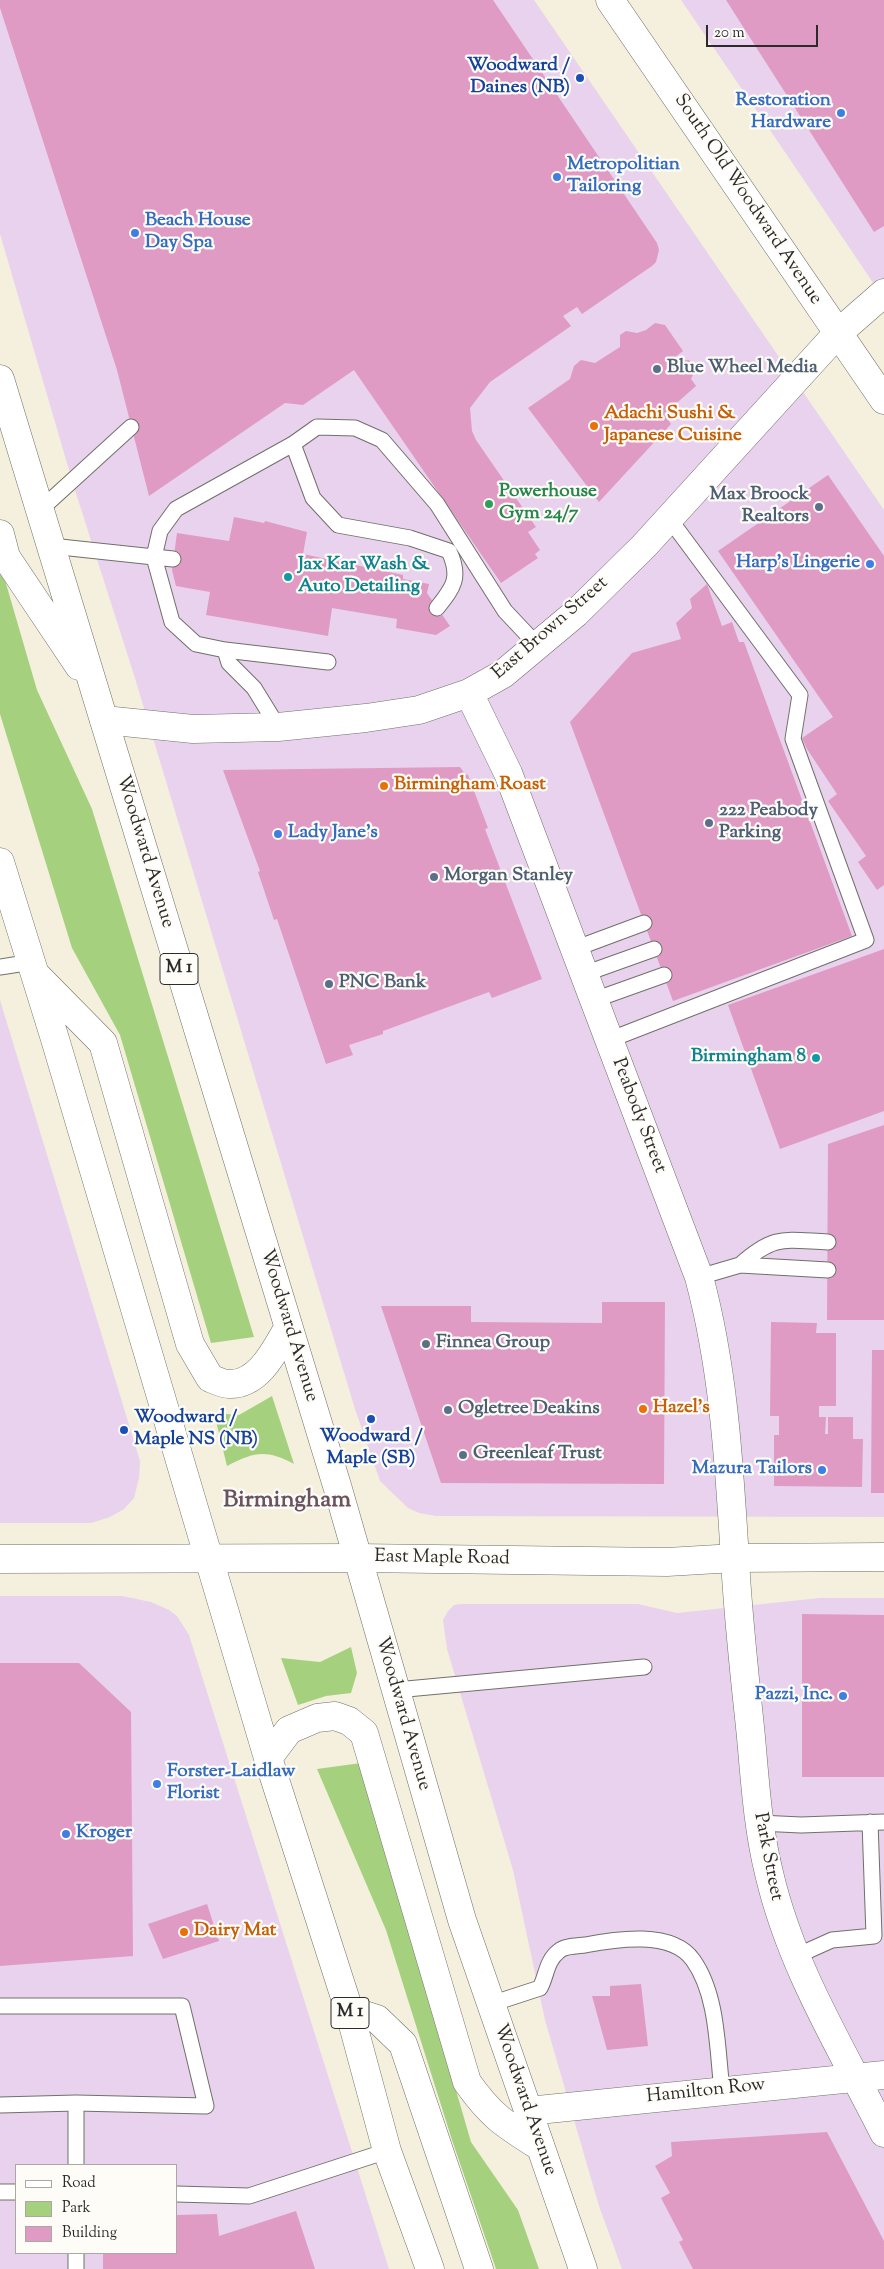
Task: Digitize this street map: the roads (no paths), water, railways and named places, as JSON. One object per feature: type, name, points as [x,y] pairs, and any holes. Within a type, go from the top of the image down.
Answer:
[{"type":"main road","name":"South Old Woodward Avenue","points":[[610,0],[884,400]]},
{"type":"main road","name":"East Brown Street","points":[[104,720],[193,730],[278,727],[419,710],[469,693],[503,674],[576,613],[644,546],[668,517],[837,334],[884,293]]},
{"type":"main road","name":"Woodward Avenue","points":[[0,379],[357,1558],[462,1920],[583,2269]]},
{"type":"main road","points":[[0,534],[6,557],[95,690]]},
{"type":"main road","name":"Peabody Street","points":[[469,693],[508,773],[699,1277],[712,1323],[726,1422],[735,1558]]},
{"type":"main road","name":"M 1","points":[[0,862],[34,968],[268,1758],[349,2010],[387,2151],[430,2269]]},
{"type":"main road","points":[[34,968],[102,1044],[190,1344],[210,1378],[228,1384],[248,1379],[264,1366],[288,1328]]},
{"type":"main road","name":"East Maple Road","points":[[0,1559],[357,1558],[667,1562],[735,1558],[884,1557]]},
{"type":"main road","name":"Park Street","points":[[735,1558],[759,1823],[779,1914],[794,1957],[884,2133]]},
{"type":"main road","points":[[268,1758],[289,1730],[317,1718],[335,1716],[349,1721],[364,1733],[467,2082],[485,2108],[500,2122],[539,2146]]},
{"type":"main road","points":[[349,2010],[377,2019],[402,2044],[479,2269]]},
{"type":"main road","name":"Hamilton Row","points":[[528,2111],[884,2075]]},
{"type":"lane","points":[[40,510],[131,427]]},
{"type":"lane","points":[[328,662],[225,650],[196,644],[172,622],[154,557],[160,531],[176,509],[294,444],[317,427],[355,428],[382,440],[436,504],[505,611],[538,646]]},
{"type":"lane","points":[[294,444],[313,498],[338,524],[410,538],[449,552],[456,565],[454,586],[438,608]]},
{"type":"lane","points":[[609,1040],[866,940],[793,739],[800,695],[668,517]]},
{"type":"lane","points":[[51,546],[173,559]]},
{"type":"lane","points":[[225,650],[229,663],[254,688],[278,727]]},
{"type":"lane","points":[[579,961],[644,923]]},
{"type":"lane","points":[[579,961],[654,949]]},
{"type":"lane","points":[[0,967],[34,968]]},
{"type":"lane","points":[[594,1000],[664,975]]},
{"type":"lane","points":[[740,1265],[768,1243],[781,1240],[828,1242]]},
{"type":"lane","points":[[699,1277],[740,1265],[828,1270]]},
{"type":"lane","points":[[396,1690],[644,1667]]},
{"type":"lane","points":[[759,1823],[801,1825],[877,1822],[874,1936],[832,1940],[794,1957]]},
{"type":"lane","points":[[490,2004],[540,1988],[549,1962],[560,1949],[614,1940],[637,1939],[674,1945],[688,1953],[694,1961],[708,1992],[722,2090]]},
{"type":"lane","points":[[0,2006],[182,2006],[206,2106],[76,2103],[0,2105]]},
{"type":"lane","points":[[76,2103],[76,2164]]},
{"type":"lane","points":[[178,2194],[249,2196],[387,2151]]},
{"type":"lane","points":[[0,2192],[15,2192]]},
{"type":"lane","points":[[76,2254],[76,2269]]},
{"type":"place","name":"Woodward / Daines (NB)","points":[[580,78]]},
{"type":"place","name":"Restoration Hardware","points":[[841,113]]},
{"type":"place","name":"Metropolitian Tailoring","points":[[557,177]]},
{"type":"place","name":"Beach House Day Spa","points":[[135,233]]},
{"type":"place","name":"Blue Wheel Media","points":[[657,369]]},
{"type":"place","name":"Adachi Sushi & Japanese Cuisine","points":[[594,426]]},
{"type":"place","name":"Powerhouse Gym 24/7","points":[[489,504]]},
{"type":"place","name":"Max Broock Realtors","points":[[819,507]]},
{"type":"place","name":"Harp's Lingerie","points":[[870,564]]},
{"type":"place","name":"Jax Kar Wash & Auto Detailing","points":[[288,577]]},
{"type":"place","name":"Birmingham Roast","points":[[384,786]]},
{"type":"place","name":"222 Peabody Parking","points":[[709,823]]},
{"type":"place","name":"Lady Jane's","points":[[278,834]]},
{"type":"place","name":"Morgan Stanley","points":[[434,877]]},
{"type":"place","name":"PNC Bank","points":[[329,984]]},
{"type":"place","name":"Birmingham 8","points":[[816,1058]]},
{"type":"place","name":"Finnea Group","points":[[426,1344]]},
{"type":"place","name":"Hazel's","points":[[643,1409]]},
{"type":"place","name":"Ogletree Deakins","points":[[448,1410]]},
{"type":"place","name":"Woodward / Maple (SB)","points":[[371,1419]]},
{"type":"place","name":"Woodward / Maple NS (NB)","points":[[124,1430]]},
{"type":"place","name":"Greenleaf Trust","points":[[463,1455]]},
{"type":"place","name":"Mazura Tailors","points":[[822,1470]]},
{"type":"place","name":"Pazzi, Inc.","points":[[843,1696]]},
{"type":"place","name":"Forster-Laidlaw Florist","points":[[157,1784]]},
{"type":"place","name":"Kroger","points":[[66,1834]]},
{"type":"place","name":"Dairy Mat","points":[[184,1932]]},
{"type":"district","name":"Birmingham","points":[[287,1502]]}]
